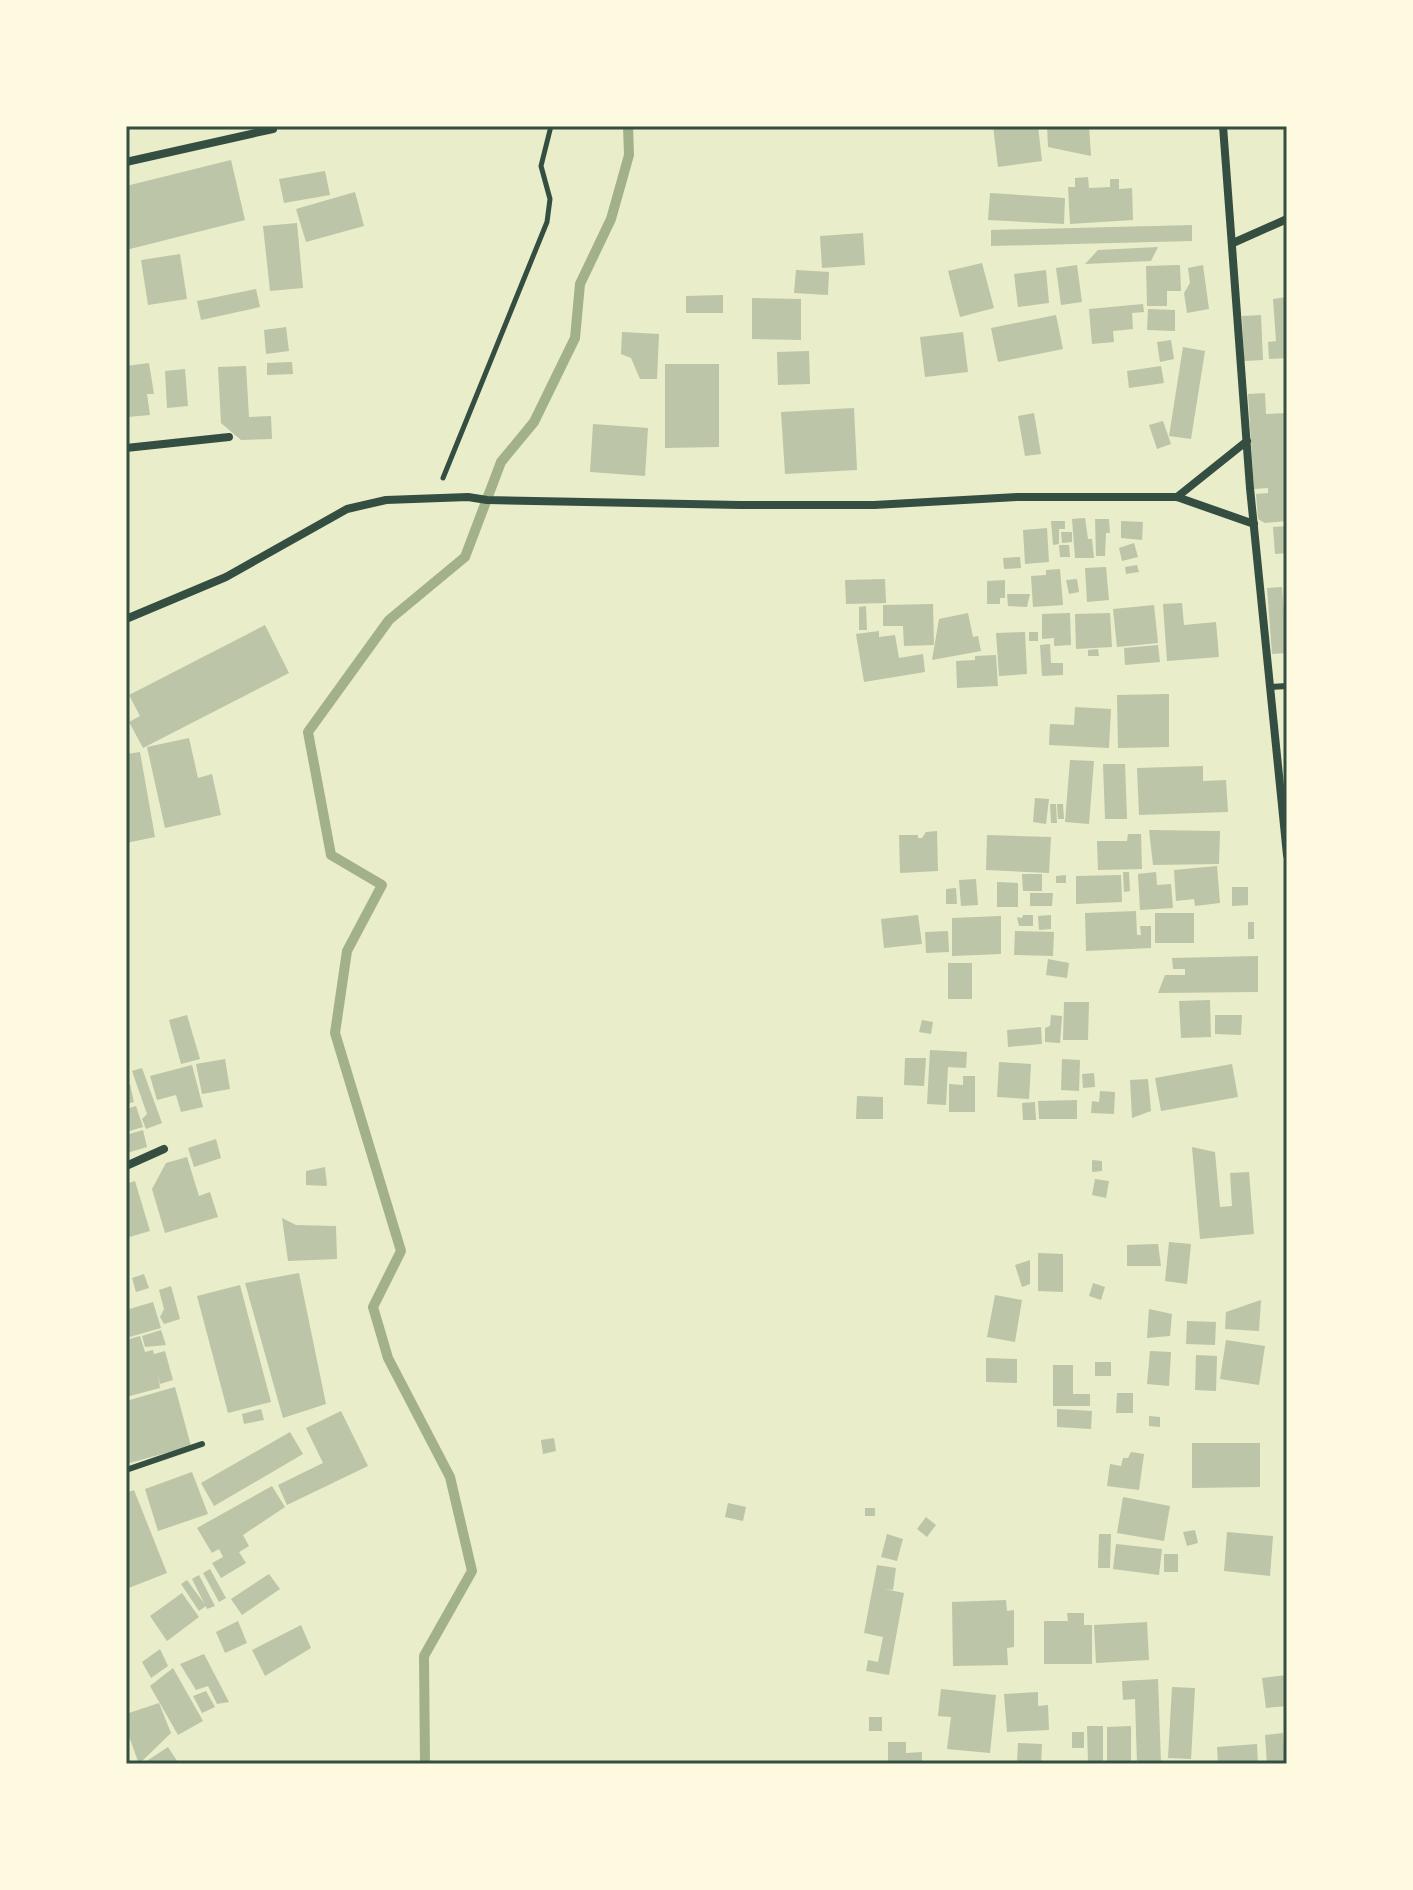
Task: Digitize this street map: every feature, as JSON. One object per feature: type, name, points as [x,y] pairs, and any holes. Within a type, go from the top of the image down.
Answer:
[{"type":"street","points":[[1223,126],[1254,524],[1287,855]]},
{"type":"street","points":[[126,162],[273,129]]},
{"type":"street","points":[[1233,243],[1287,219]]},
{"type":"street","points":[[126,448],[229,437]]},
{"type":"street","points":[[1177,497],[1247,441]]},
{"type":"street","points":[[126,619],[226,577],[347,509],[386,500],[435,497],[874,505],[1017,497],[1177,497],[1254,524]]},
{"type":"street","points":[[126,1166],[164,1149]]},
{"type":"lane","points":[[1270,687],[1287,686]]},
{"type":"lane","points":[[126,1470],[202,1444]]},
{"type":"path","points":[[435,497],[547,222],[550,199],[541,166],[551,126]]},
{"type":"building","points":[[993,126],[1038,126],[1042,161],[998,167]]},
{"type":"building","points":[[1047,126],[1089,126],[1091,156],[1048,147]]},
{"type":"building","points":[[231,160],[245,220],[126,250],[126,186]]},
{"type":"building","points":[[325,171],[330,195],[284,203],[279,179]]},
{"type":"building","points":[[1088,177],[1089,188],[1110,187],[1110,179],[1119,179],[1119,189],[1132,188],[1133,220],[1070,224],[1068,187],[1075,187],[1075,178]]},
{"type":"building","points":[[355,192],[364,226],[306,242],[296,209]]},
{"type":"building","points":[[990,193],[1065,198],[1064,224],[988,220]]},
{"type":"building","points":[[297,223],[303,288],[270,291],[263,226]]},
{"type":"building","points":[[1192,225],[1192,241],[991,246],[991,230]]},
{"type":"building","points":[[863,233],[865,265],[822,268],[820,236]]},
{"type":"building","points":[[1158,247],[1151,261],[1085,264],[1098,250]]},
{"type":"building","points":[[180,254],[187,299],[148,305],[141,260]]},
{"type":"building","points":[[982,263],[994,308],[960,317],[948,271]]},
{"type":"building","points":[[1077,265],[1082,302],[1061,305],[1056,268]]},
{"type":"building","points":[[1180,265],[1181,291],[1167,291],[1167,306],[1147,306],[1146,266]]},
{"type":"building","points":[[1203,265],[1209,309],[1187,313],[1184,293],[1190,283],[1188,268]]},
{"type":"building","points":[[796,270],[829,272],[828,295],[794,293]]},
{"type":"building","points":[[1046,270],[1049,303],[1018,307],[1014,274]]},
{"type":"building","points":[[256,289],[260,307],[201,320],[197,301]]},
{"type":"building","points":[[723,295],[723,313],[686,313],[686,296]]},
{"type":"building","points":[[1287,297],[1287,358],[1269,359],[1268,342],[1276,341],[1273,299]]},
{"type":"building","points":[[752,298],[801,299],[801,340],[752,339]]},
{"type":"building","points":[[1143,304],[1144,312],[1132,313],[1133,329],[1113,331],[1114,342],[1092,344],[1089,309]]},
{"type":"building","points":[[1148,309],[1175,310],[1175,331],[1147,330]]},
{"type":"building","points":[[1056,315],[1063,349],[998,362],[991,328]]},
{"type":"building","points":[[1261,315],[1263,360],[1244,361],[1242,316]]},
{"type":"building","points":[[286,327],[289,351],[266,354],[264,330]]},
{"type":"building","points":[[622,332],[659,334],[657,379],[640,379],[631,358],[621,354]]},
{"type":"building","points":[[963,332],[968,372],[925,377],[920,337]]},
{"type":"building","points":[[1171,340],[1174,359],[1160,362],[1157,342]]},
{"type":"building","points":[[1183,347],[1205,351],[1191,439],[1169,436]]},
{"type":"building","points":[[809,351],[810,384],[778,385],[777,352]]},
{"type":"building","points":[[292,362],[293,374],[267,375],[267,363]]},
{"type":"building","points":[[149,363],[154,394],[147,394],[150,415],[128,417],[126,366]]},
{"type":"building","points":[[665,364],[719,364],[719,447],[665,448]]},
{"type":"building","points":[[246,366],[249,417],[271,416],[272,439],[241,440],[221,423],[218,367]]},
{"type":"building","points":[[1161,366],[1164,383],[1129,388],[1127,371]]},
{"type":"building","points":[[185,369],[188,406],[167,408],[165,371]]},
{"type":"building","points":[[1265,393],[1266,414],[1287,413],[1287,521],[1265,523],[1258,519],[1256,494],[1268,493],[1268,488],[1254,489],[1248,394]]},
{"type":"building","points":[[854,408],[857,470],[785,474],[781,412]]},
{"type":"building","points":[[1034,413],[1041,454],[1025,456],[1018,416]]},
{"type":"building","points":[[1163,421],[1171,444],[1157,449],[1149,425]]},
{"type":"building","points":[[593,424],[648,428],[645,476],[590,472]]},
{"type":"building","points":[[1085,518],[1094,558],[1075,558],[1072,519]]},
{"type":"building","points":[[1095,519],[1109,519],[1110,533],[1106,533],[1105,556],[1096,556]]},
{"type":"building","points":[[1051,521],[1065,521],[1065,529],[1059,529],[1059,544],[1053,545]]},
{"type":"building","points":[[1121,521],[1143,522],[1142,540],[1121,538]]},
{"type":"building","points":[[1287,526],[1287,553],[1275,554],[1273,527]]},
{"type":"building","points":[[1047,528],[1049,562],[1025,564],[1023,530]]},
{"type":"building","points":[[1061,532],[1072,532],[1072,542],[1062,543]]},
{"type":"building","points":[[1134,543],[1138,557],[1122,561],[1119,548]]},
{"type":"building","points":[[1059,545],[1069,545],[1070,557],[1060,557]]},
{"type":"building","points":[[1020,557],[1021,568],[1004,569],[1003,558]]},
{"type":"building","points":[[1137,565],[1139,572],[1126,574],[1125,567]]},
{"type":"building","points":[[1106,567],[1109,600],[1087,602],[1085,568]]},
{"type":"building","points":[[1060,569],[1063,605],[1033,607],[1031,576],[1046,575],[1046,570]]},
{"type":"building","points":[[885,579],[886,603],[846,604],[845,580]]},
{"type":"building","points":[[1077,579],[1079,592],[1069,594],[1066,580]]},
{"type":"building","points":[[1005,580],[1005,598],[1000,598],[1000,604],[987,604],[987,581]]},
{"type":"building","points":[[1282,587],[1287,653],[1272,654],[1267,588]]},
{"type":"building","points":[[1007,594],[1030,594],[1027,607],[1008,606]]},
{"type":"building","points":[[1182,603],[1184,625],[1216,622],[1219,657],[1167,661],[1163,604]]},
{"type":"building","points":[[933,604],[934,645],[904,646],[903,626],[883,626],[883,605]]},
{"type":"building","points":[[1154,605],[1158,643],[1117,647],[1113,609]]},
{"type":"building","points":[[866,606],[867,630],[859,630],[859,607]]},
{"type":"building","points":[[968,613],[973,637],[978,636],[981,651],[932,660],[939,619]]},
{"type":"building","points":[[1070,613],[1071,645],[1054,646],[1054,638],[1042,639],[1042,614]]},
{"type":"building","points":[[1110,613],[1112,647],[1076,649],[1075,614]]},
{"type":"building","points":[[265,625],[289,673],[143,748],[129,722],[140,716],[129,695]]},
{"type":"building","points":[[879,631],[879,637],[895,635],[899,658],[923,654],[925,672],[864,682],[856,634]]},
{"type":"building","points":[[1025,632],[1027,674],[999,676],[996,633]]},
{"type":"building","points":[[1029,632],[1038,632],[1038,641],[1029,641]]},
{"type":"building","points":[[1050,644],[1051,663],[1063,663],[1063,675],[1042,676],[1040,645]]},
{"type":"building","points":[[1158,645],[1160,662],[1125,665],[1124,648]]},
{"type":"building","points":[[1098,649],[1099,656],[1088,656],[1088,650]]},
{"type":"building","points":[[996,655],[998,686],[957,688],[956,661]]},
{"type":"building","points":[[1169,694],[1169,747],[1118,748],[1117,695]]},
{"type":"building","points":[[1075,707],[1111,709],[1109,748],[1049,745],[1050,724],[1074,725]]},
{"type":"building","points":[[189,738],[198,778],[212,774],[221,815],[165,828],[147,747]]},
{"type":"building","points":[[140,752],[155,837],[126,843],[126,754]]},
{"type":"building","points":[[1070,760],[1094,761],[1089,824],[1065,822]]},
{"type":"building","points":[[1103,764],[1125,764],[1127,819],[1105,819]]},
{"type":"building","points":[[1203,766],[1203,781],[1226,780],[1228,812],[1139,815],[1137,768]]},
{"type":"building","points":[[1035,798],[1049,799],[1046,824],[1033,822]]},
{"type":"building","points":[[1050,804],[1056,804],[1057,823],[1051,823]]},
{"type":"building","points":[[1057,804],[1063,804],[1064,819],[1058,819]]},
{"type":"building","points":[[1149,830],[1220,831],[1219,864],[1153,865]]},
{"type":"building","points":[[937,831],[938,871],[900,873],[899,835],[918,835],[922,838],[926,832]]},
{"type":"building","points":[[1128,834],[1141,834],[1142,869],[1098,870],[1097,841],[1127,841]]},
{"type":"building","points":[[987,835],[1051,837],[1049,873],[986,870]]},
{"type":"building","points":[[1217,866],[1220,903],[1195,906],[1194,899],[1176,901],[1174,870]]},
{"type":"building","points":[[1123,872],[1129,872],[1130,891],[1124,892]]},
{"type":"building","points":[[1156,872],[1157,885],[1171,884],[1173,908],[1140,910],[1138,874]]},
{"type":"building","points":[[1022,874],[1042,874],[1042,891],[1023,891]]},
{"type":"building","points":[[1066,875],[1066,883],[1056,883],[1056,876]]},
{"type":"building","points":[[1121,875],[1122,902],[1076,904],[1076,876]]},
{"type":"building","points":[[976,879],[978,905],[961,906],[959,880]]},
{"type":"building","points":[[997,882],[1018,883],[1018,907],[997,907]]},
{"type":"building","points":[[1232,887],[1248,887],[1248,905],[1232,906]]},
{"type":"building","points":[[956,888],[957,904],[946,904],[946,889]]},
{"type":"building","points":[[1030,893],[1053,893],[1052,906],[1030,906]]},
{"type":"building","points":[[1136,911],[1137,935],[1141,935],[1140,926],[1151,926],[1151,948],[1086,951],[1085,913]]},
{"type":"building","points":[[1155,913],[1194,913],[1194,943],[1155,943]]},
{"type":"building","points":[[918,915],[922,944],[884,948],[881,919]]},
{"type":"building","points":[[1023,915],[1033,915],[1033,926],[1019,926],[1017,917],[1022,918]]},
{"type":"building","points":[[1051,915],[1051,929],[1039,930],[1038,916]]},
{"type":"building","points":[[1001,916],[1001,954],[952,956],[952,918]]},
{"type":"building","points":[[1248,922],[1254,922],[1254,939],[1248,939]]},
{"type":"building","points":[[948,931],[949,952],[926,953],[925,932]]},
{"type":"building","points":[[1015,931],[1054,932],[1053,956],[1014,955]]},
{"type":"building","points":[[1258,956],[1258,992],[1158,993],[1165,975],[1185,975],[1185,969],[1173,969],[1172,958]]},
{"type":"building","points":[[1048,959],[1069,963],[1067,978],[1046,975]]},
{"type":"building","points":[[948,963],[972,963],[972,999],[948,999]]},
{"type":"building","points":[[1210,1000],[1211,1037],[1181,1038],[1179,1001]]},
{"type":"building","points":[[1064,1002],[1089,1002],[1088,1040],[1063,1040]]},
{"type":"building","points":[[187,1015],[200,1059],[181,1064],[169,1020]]},
{"type":"building","points":[[1051,1015],[1062,1016],[1060,1043],[1045,1042],[1045,1028],[1050,1026]]},
{"type":"building","points":[[1215,1015],[1242,1015],[1241,1035],[1215,1034]]},
{"type":"building","points":[[922,1020],[933,1022],[931,1034],[919,1032]]},
{"type":"building","points":[[1041,1027],[1042,1044],[1008,1047],[1007,1030]]},
{"type":"building","points":[[930,1050],[967,1052],[966,1068],[948,1067],[946,1105],[927,1104]]},
{"type":"building","points":[[905,1058],[926,1058],[924,1086],[904,1085]]},
{"type":"building","points":[[225,1059],[230,1089],[202,1094],[196,1064]]},
{"type":"building","points":[[1062,1059],[1080,1060],[1079,1091],[1061,1090]]},
{"type":"building","points":[[999,1062],[1031,1064],[1029,1099],[997,1097]]},
{"type":"building","points":[[1232,1064],[1238,1097],[1161,1111],[1155,1078]]},
{"type":"building","points":[[192,1065],[203,1107],[181,1112],[176,1095],[157,1100],[150,1076]]},
{"type":"building","points":[[142,1068],[162,1123],[146,1129],[142,1119],[147,1114],[132,1071]]},
{"type":"building","points":[[1094,1073],[1095,1087],[1083,1088],[1082,1074]]},
{"type":"building","points":[[963,1076],[975,1076],[975,1112],[949,1112],[949,1084],[963,1085]]},
{"type":"building","points":[[1148,1079],[1151,1111],[1132,1118],[1130,1080]]},
{"type":"building","points":[[130,1084],[134,1102],[126,1104],[126,1085]]},
{"type":"building","points":[[1100,1091],[1115,1092],[1114,1114],[1091,1113],[1092,1101],[1099,1102]]},
{"type":"building","points":[[857,1096],[883,1097],[883,1119],[856,1119]]},
{"type":"building","points":[[1077,1100],[1077,1119],[1039,1119],[1038,1101]]},
{"type":"building","points":[[1035,1102],[1036,1120],[1023,1120],[1022,1103]]},
{"type":"building","points":[[136,1106],[143,1127],[126,1132],[126,1109]]},
{"type":"building","points":[[143,1130],[147,1147],[127,1153],[126,1135]]},
{"type":"building","points":[[216,1139],[221,1158],[194,1167],[188,1148]]},
{"type":"building","points":[[1192,1147],[1215,1152],[1220,1207],[1232,1206],[1230,1173],[1249,1172],[1254,1234],[1200,1239]]},
{"type":"building","points":[[187,1157],[199,1196],[210,1192],[218,1217],[165,1233],[152,1189],[166,1163]]},
{"type":"building","points":[[1092,1160],[1102,1161],[1102,1171],[1092,1172]]},
{"type":"building","points":[[325,1167],[327,1186],[306,1185],[306,1171]]},
{"type":"building","points":[[1095,1179],[1109,1181],[1106,1198],[1092,1195]]},
{"type":"building","points":[[135,1181],[150,1231],[126,1238],[126,1184]]},
{"type":"building","points":[[282,1218],[296,1225],[336,1226],[337,1259],[288,1261]]},
{"type":"building","points":[[1169,1242],[1191,1244],[1187,1284],[1165,1281]]},
{"type":"building","points":[[1158,1244],[1161,1266],[1127,1266],[1127,1245]]},
{"type":"building","points":[[1038,1253],[1063,1254],[1063,1292],[1038,1291]]},
{"type":"building","points":[[1030,1260],[1030,1284],[1022,1287],[1015,1265]]},
{"type":"building","points":[[299,1273],[326,1404],[283,1418],[245,1283]]},
{"type":"building","points":[[144,1274],[149,1288],[136,1292],[132,1278]]},
{"type":"building","points":[[1093,1283],[1105,1287],[1101,1300],[1089,1296]]},
{"type":"building","points":[[240,1285],[271,1402],[228,1413],[197,1296]]},
{"type":"building","points":[[171,1286],[180,1319],[164,1324],[160,1317],[164,1309],[159,1290]]},
{"type":"building","points":[[995,1295],[1022,1300],[1015,1342],[987,1337]]},
{"type":"building","points":[[1261,1300],[1259,1331],[1225,1329],[1226,1312]]},
{"type":"building","points":[[153,1302],[161,1328],[126,1338],[126,1310]]},
{"type":"building","points":[[1149,1309],[1172,1314],[1170,1336],[1147,1338]]},
{"type":"building","points":[[1187,1321],[1216,1322],[1215,1345],[1186,1344]]},
{"type":"building","points":[[161,1330],[166,1345],[145,1347],[142,1336]]},
{"type":"building","points":[[140,1336],[145,1352],[153,1350],[154,1354],[165,1351],[173,1380],[160,1384],[158,1374],[160,1388],[126,1397],[126,1340]]},
{"type":"building","points":[[1226,1340],[1265,1346],[1259,1385],[1220,1379]]},
{"type":"building","points":[[1150,1351],[1171,1352],[1169,1386],[1147,1384]]},
{"type":"building","points":[[1196,1355],[1217,1356],[1216,1391],[1195,1390]]},
{"type":"building","points":[[986,1358],[1017,1359],[1017,1383],[986,1382]]},
{"type":"building","points":[[1095,1362],[1111,1362],[1111,1376],[1095,1376]]},
{"type":"building","points":[[1053,1365],[1073,1365],[1073,1394],[1090,1394],[1090,1406],[1053,1406]]},
{"type":"building","points":[[175,1387],[191,1446],[126,1464],[126,1401]]},
{"type":"building","points":[[1117,1393],[1133,1393],[1133,1413],[1116,1413]]},
{"type":"building","points":[[261,1409],[264,1420],[244,1424],[242,1414]]},
{"type":"building","points":[[1057,1409],[1092,1411],[1091,1429],[1057,1427]]},
{"type":"building","points":[[341,1411],[368,1466],[287,1505],[278,1485],[323,1463],[306,1428]]},
{"type":"building","points":[[1149,1416],[1160,1417],[1160,1427],[1149,1426]]},
{"type":"building","points":[[290,1432],[303,1454],[214,1506],[201,1483]]},
{"type":"building","points":[[554,1438],[556,1451],[543,1454],[541,1440]]},
{"type":"building","points":[[1192,1443],[1260,1443],[1260,1487],[1192,1488]]},
{"type":"building","points":[[1131,1452],[1144,1454],[1139,1490],[1107,1486],[1110,1464],[1121,1466],[1123,1458],[1128,1458]]},
{"type":"building","points":[[192,1472],[208,1514],[158,1531],[145,1489]]},
{"type":"building","points":[[272,1486],[285,1507],[243,1535],[249,1546],[239,1552],[246,1563],[221,1578],[212,1563],[223,1557],[219,1549],[212,1553],[197,1528]]},
{"type":"building","points":[[134,1490],[167,1573],[126,1589],[126,1493]]},
{"type":"building","points":[[1123,1497],[1170,1506],[1164,1541],[1117,1533]]},
{"type":"building","points":[[728,1503],[746,1507],[743,1521],[725,1517]]},
{"type":"building","points":[[865,1508],[875,1508],[875,1516],[865,1516]]},
{"type":"building","points":[[926,1517],[936,1525],[927,1537],[917,1529]]},
{"type":"building","points":[[1195,1530],[1198,1543],[1187,1546],[1183,1532]]},
{"type":"building","points":[[1227,1532],[1273,1536],[1270,1576],[1224,1571]]},
{"type":"building","points":[[887,1534],[903,1539],[897,1561],[881,1557]]},
{"type":"building","points":[[1099,1534],[1111,1534],[1110,1568],[1098,1568]]},
{"type":"building","points":[[1116,1544],[1162,1549],[1159,1575],[1113,1569]]},
{"type":"building","points":[[1164,1554],[1178,1554],[1178,1572],[1164,1572]]},
{"type":"building","points":[[877,1565],[896,1568],[893,1590],[884,1589],[904,1593],[889,1675],[866,1671],[868,1660],[878,1662],[883,1637],[864,1633]]},
{"type":"building","points":[[210,1569],[226,1598],[219,1602],[203,1573]]},
{"type":"building","points":[[269,1574],[280,1589],[242,1615],[231,1599]]},
{"type":"building","points":[[199,1575],[215,1606],[207,1609],[192,1579]]},
{"type":"building","points":[[187,1580],[206,1606],[199,1611],[181,1584]]},
{"type":"building","points":[[182,1593],[199,1617],[167,1641],[150,1616]]},
{"type":"building","points":[[1006,1600],[1007,1611],[1014,1610],[1014,1647],[1007,1648],[1008,1665],[953,1666],[952,1602]]},
{"type":"building","points":[[1067,1613],[1084,1613],[1084,1625],[1092,1625],[1092,1664],[1044,1664],[1044,1621],[1068,1621]]},
{"type":"building","points":[[238,1621],[247,1643],[225,1653],[216,1632]]},
{"type":"building","points":[[1147,1622],[1149,1660],[1096,1663],[1094,1625]]},
{"type":"building","points":[[301,1625],[311,1648],[265,1676],[252,1650]]},
{"type":"building","points":[[160,1649],[168,1666],[151,1678],[142,1662]]},
{"type":"building","points":[[204,1654],[229,1702],[217,1704],[208,1686],[196,1690],[180,1664]]},
{"type":"building","points":[[173,1668],[203,1721],[178,1735],[150,1686]]},
{"type":"building","points":[[1287,1675],[1287,1706],[1266,1708],[1262,1678]]},
{"type":"building","points":[[1158,1679],[1161,1764],[1137,1764],[1135,1699],[1123,1700],[1122,1681]]},
{"type":"building","points":[[1172,1687],[1195,1688],[1191,1759],[1168,1758]]},
{"type":"building","points":[[941,1689],[996,1695],[990,1753],[947,1749],[951,1717],[938,1716]]},
{"type":"building","points":[[206,1691],[215,1707],[202,1713],[193,1696]]},
{"type":"building","points":[[1038,1692],[1038,1706],[1048,1705],[1049,1730],[1007,1732],[1004,1694]]},
{"type":"building","points":[[159,1703],[171,1733],[139,1764],[126,1728],[126,1714]]},
{"type":"building","points":[[869,1717],[882,1717],[882,1731],[869,1731]]},
{"type":"building","points":[[1087,1726],[1103,1726],[1103,1764],[1088,1764]]},
{"type":"building","points":[[1131,1726],[1131,1764],[1107,1764],[1107,1727]]},
{"type":"building","points":[[1072,1732],[1084,1732],[1084,1748],[1072,1748]]},
{"type":"building","points":[[1283,1733],[1285,1764],[1267,1764],[1265,1735]]},
{"type":"building","points":[[888,1742],[906,1742],[906,1753],[922,1752],[922,1761],[888,1762]]},
{"type":"building","points":[[1018,1743],[1042,1744],[1041,1764],[1017,1764]]},
{"type":"building","points":[[1257,1744],[1258,1764],[1218,1764],[1217,1747]]},
{"type":"building","points":[[168,1747],[179,1764],[142,1764]]},
{"type":"waterway","points":[[425,1764],[424,1656],[472,1571],[450,1477],[388,1358],[373,1307],[401,1251],[335,1033],[347,951],[382,885],[331,855],[308,732],[389,620],[465,557],[501,462],[534,422],[575,338],[580,284],[611,219],[629,155],[628,126]]}]
